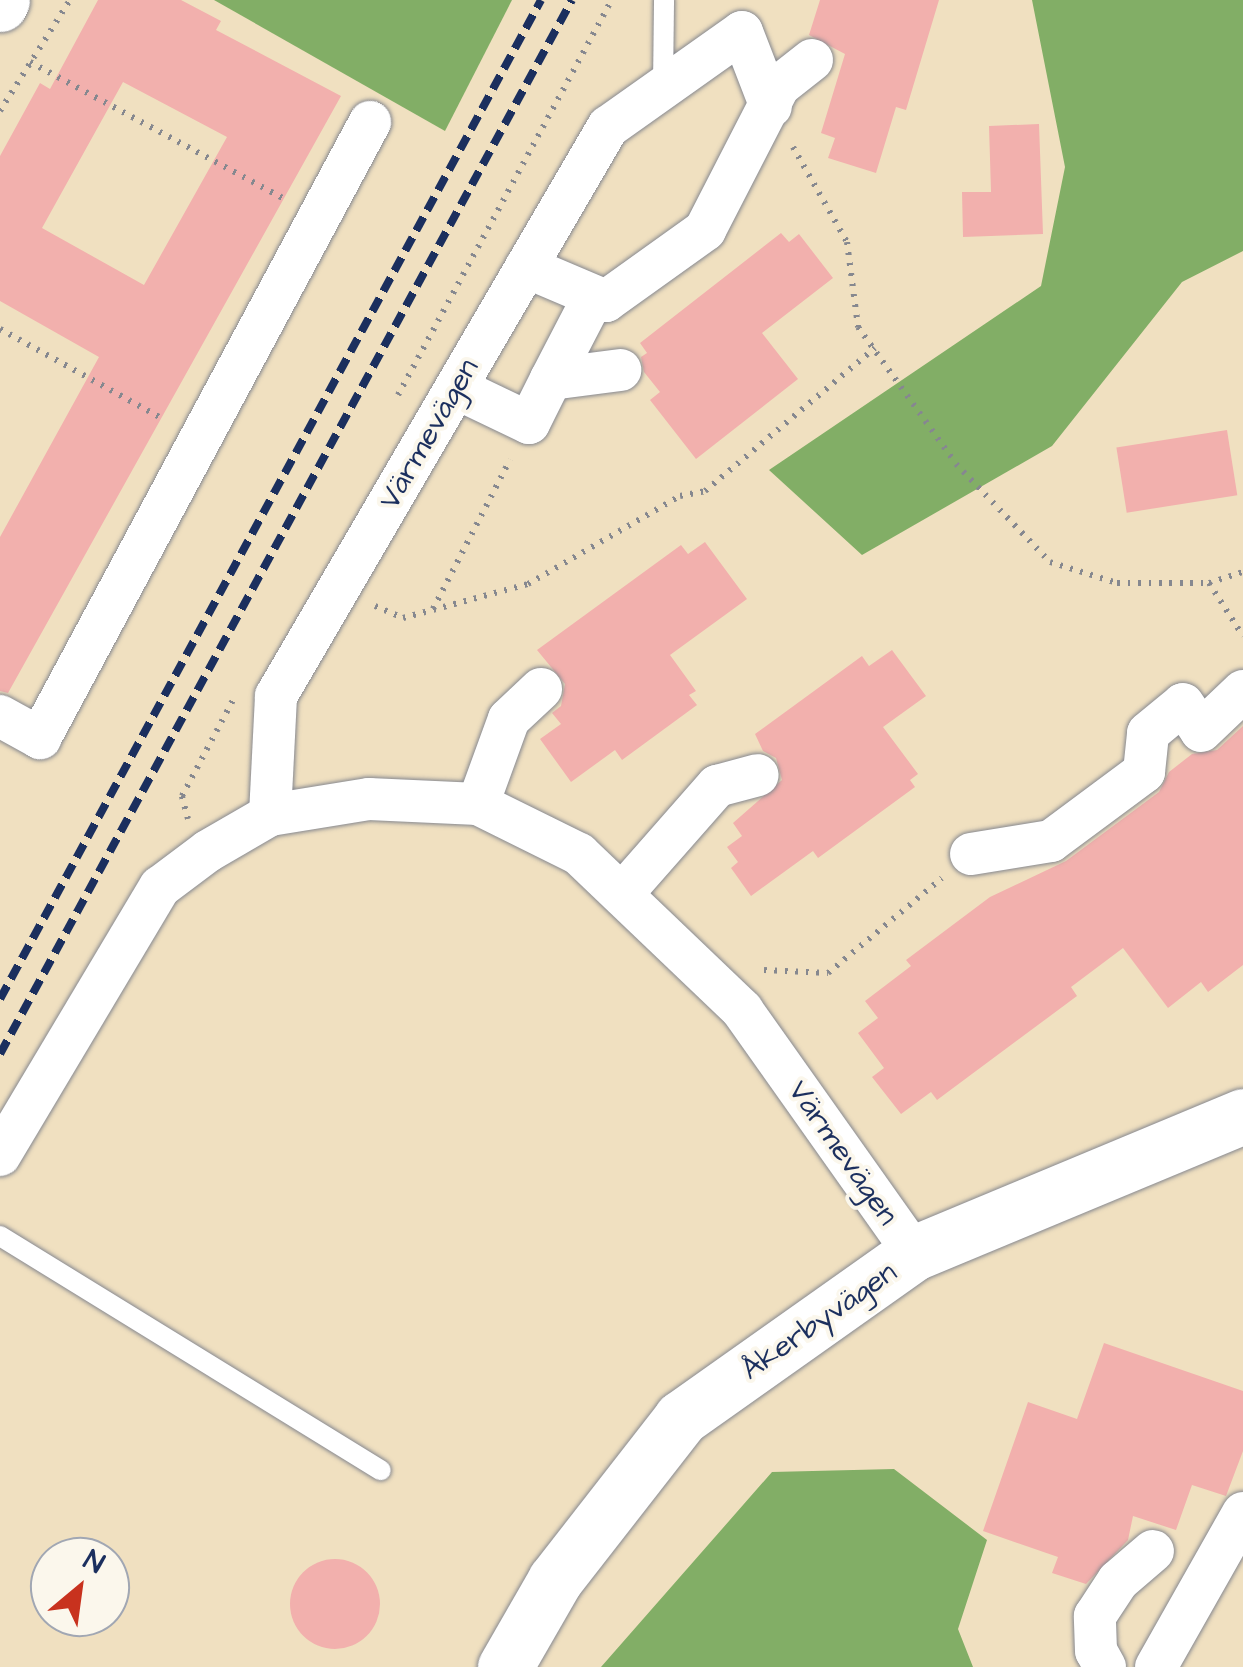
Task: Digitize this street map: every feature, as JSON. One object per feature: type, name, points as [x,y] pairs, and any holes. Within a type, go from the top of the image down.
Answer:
[{"type":"street","name":"Värmevägen","points":[[270,815],[276,696],[608,127],[742,32],[771,107]]},
{"type":"street","points":[[526,267],[606,301],[704,230],[771,107],[778,86],[812,60]]},
{"type":"street","points":[[0,716],[40,738],[370,122]]},
{"type":"street","points":[[456,388],[529,423],[594,296]]},
{"type":"street","points":[[551,379],[620,370]]},
{"type":"street","points":[[478,804],[509,719],[541,690]]},
{"type":"street","points":[[970,854],[1051,841],[1144,772],[1148,732],[1183,704],[1201,730],[1243,691]]},
{"type":"street","points":[[622,894],[717,786],[758,775]]},
{"type":"street","name":"Värmevägen","points":[[0,1155],[160,887],[270,815],[369,799],[478,804],[580,854],[742,1010],[914,1253]]},
{"type":"street","name":"Åkerbyvägen","points":[[505,1667],[555,1580],[682,1418],[914,1253],[1243,1116]]},
{"type":"street","points":[[1156,1667],[1243,1513]]},
{"type":"street","points":[[1105,1667],[1096,1651],[1095,1616],[1118,1581],[1153,1552]]},
{"type":"lane","points":[[663,87],[664,0]]},
{"type":"lane","points":[[0,1236],[381,1470]]},
{"type":"path","points":[[0,111],[70,0]]},
{"type":"path","points":[[30,62],[298,206]]},
{"type":"path","points":[[771,107],[847,242],[858,327],[956,464],[1050,562],[1118,584],[1209,583],[1243,572]]},
{"type":"path","points":[[0,329],[179,427]]},
{"type":"path","points":[[337,591],[403,618],[528,584],[680,496],[705,491],[875,348]]},
{"type":"path","points":[[432,610],[529,423]]},
{"type":"path","points":[[1209,583],[1243,636]]},
{"type":"path","points":[[698,967],[828,972],[970,854]]},
{"type":"green space","points":[[214,0],[512,0],[445,131]]},
{"type":"green space","points":[[1032,0],[1243,0],[1243,251],[1182,282],[1052,446],[862,555],[769,470],[1041,286],[1065,167]]},
{"type":"green space","points":[[894,1469],[987,1540],[958,1629],[973,1667],[601,1667],[772,1472]]},
{"type":"building","points":[[98,0],[181,0],[221,21],[216,30],[341,96],[8,693],[0,691],[0,537],[99,357],[0,301],[0,156],[40,83],[50,89]],"holes":[[[123,82],[227,137],[144,285],[42,228]]]},
{"type":"building","points":[[820,0],[939,0],[906,110],[896,107],[876,173],[828,158],[835,138],[821,133],[845,54],[809,35]]},
{"type":"building","points":[[1039,124],[1043,234],[963,237],[962,192],[991,192],[989,126]]},
{"type":"building","points":[[781,233],[789,242],[799,234],[833,278],[762,333],[798,379],[696,459],[650,400],[660,392],[644,372],[641,357],[647,353],[640,343]]},
{"type":"building","points":[[1227,430],[1237,495],[1127,513],[1116,448]]},
{"type":"building","points":[[705,542],[747,599],[670,655],[696,691],[689,695],[697,705],[622,760],[615,750],[571,782],[540,739],[561,724],[552,713],[561,706],[565,684],[537,650],[681,545],[688,554]]},
{"type":"building","points":[[892,650],[926,696],[883,727],[918,774],[910,780],[915,787],[818,858],[813,851],[751,896],[731,868],[738,862],[727,847],[742,836],[733,823],[782,780],[776,758],[763,751],[755,734],[862,656],[869,666]]},
{"type":"building","points":[[1243,726],[1243,965],[1208,992],[1201,982],[1168,1008],[1123,948],[1071,987],[1077,996],[937,1100],[931,1092],[901,1114],[872,1077],[884,1068],[858,1033],[878,1018],[865,1001],[911,966],[906,960],[990,897],[1066,861],[1159,792],[1169,772],[1192,754],[1217,750]]},
{"type":"building","points":[[1104,1343],[1243,1391],[1243,1451],[1226,1496],[1192,1485],[1176,1530],[1133,1516],[1128,1540],[1086,1584],[1052,1573],[1058,1557],[983,1531],[1028,1402],[1077,1419]]},
{"type":"building","points":[[326,1559],[344,1559],[360,1566],[373,1579],[380,1604],[373,1629],[360,1642],[344,1649],[326,1649],[310,1642],[297,1629],[290,1613],[290,1595],[297,1579],[310,1566]]},
{"type":"railway","points":[[0,999],[541,0]]},
{"type":"railway","points":[[0,1054],[572,0]]}]
